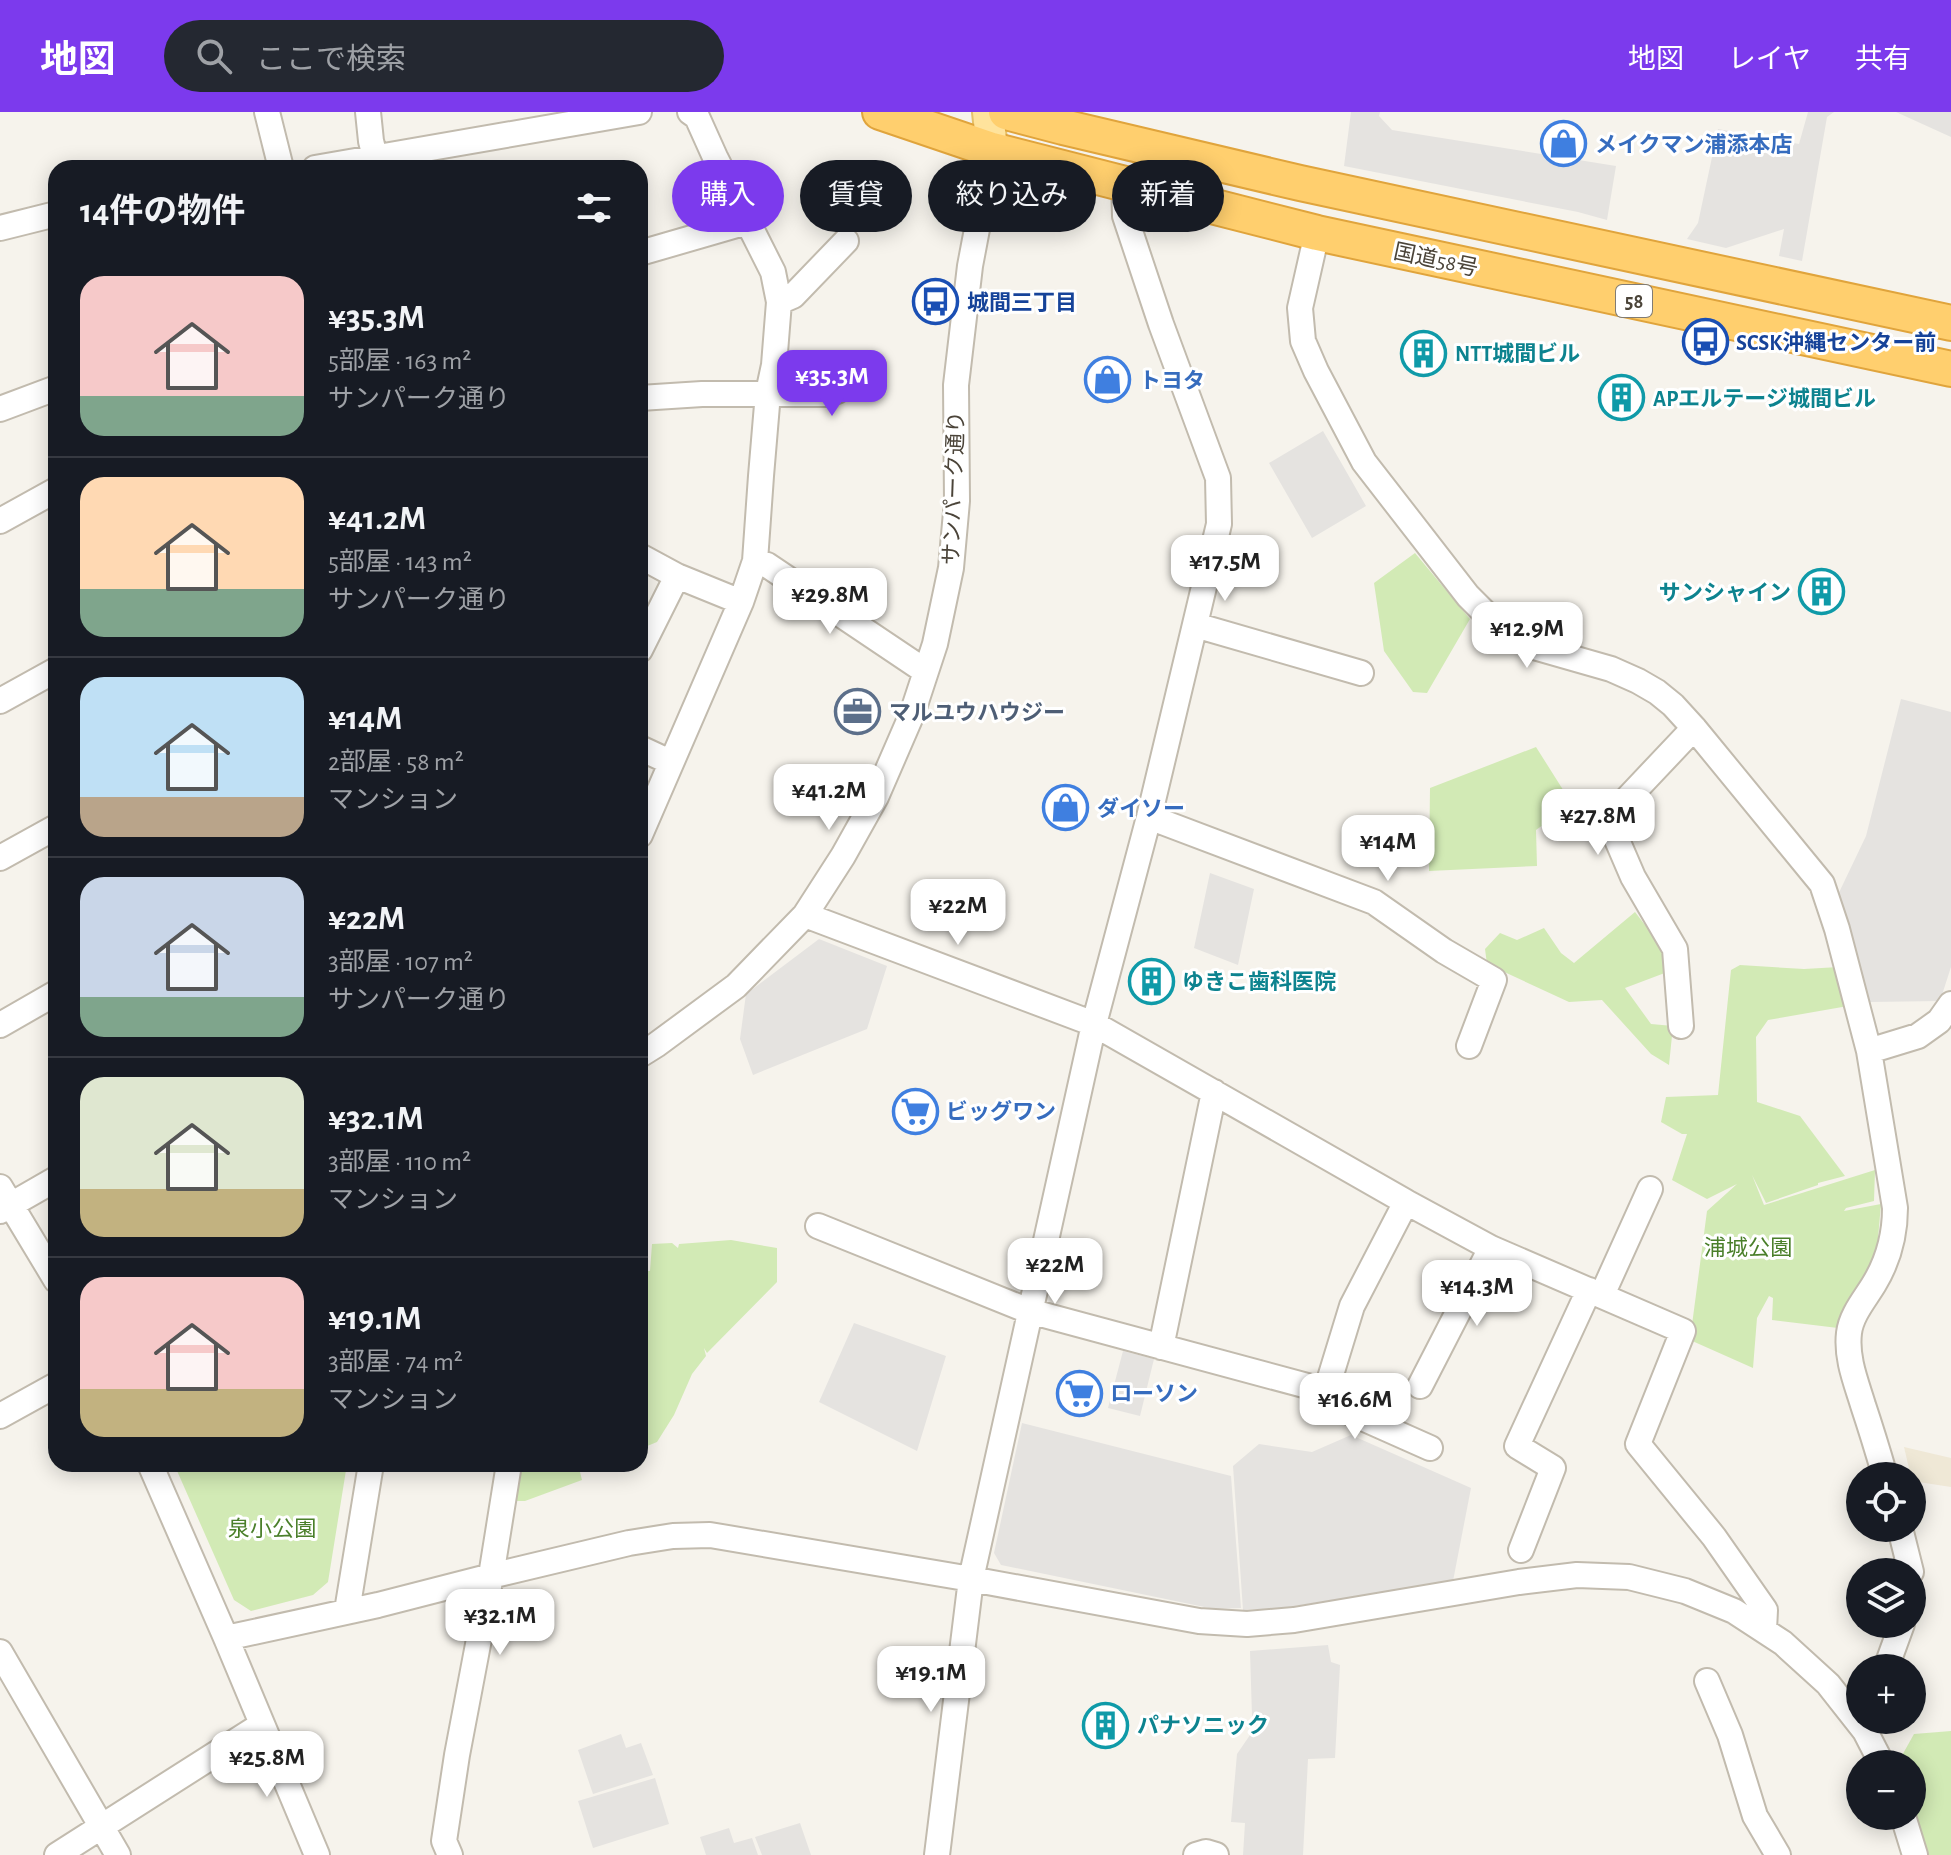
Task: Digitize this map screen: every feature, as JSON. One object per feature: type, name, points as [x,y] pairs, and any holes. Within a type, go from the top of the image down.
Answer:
[{"type":"highway","name":"国道58号","points":[[880,112],[992,150],[1112,180]]},
{"type":"highway","name":"国道58号","points":[[1004,112],[1300,183],[1951,323]]},
{"type":"highway","name":"国道58号","points":[[1224,209],[1317,233],[1951,369]]},
{"type":"main road","points":[[992,150],[1004,112]]},
{"type":"street","points":[[267,112],[279,160]]},
{"type":"street","points":[[368,112],[375,157]]},
{"type":"street","points":[[359,160],[639,112]]},
{"type":"street","points":[[690,112],[697,117],[717,160]]},
{"type":"street","name":"サンパーク通り","points":[[648,1050],[736,986],[805,915],[876,797],[912,714],[935,644],[951,568],[957,501],[956,385],[970,266],[992,150]]},
{"type":"street","points":[[0,228],[48,216]]},
{"type":"street","points":[[648,251],[712,232]]},
{"type":"street","points":[[648,816],[741,602],[755,561],[768,393],[774,365],[779,302],[773,272],[752,232]]},
{"type":"street","points":[[937,1855],[971,1579],[1094,1024],[1149,817],[1219,524],[1218,478],[1130,232]]},
{"type":"street","points":[[1317,233],[1300,308],[1303,341],[1364,462],[1468,596],[1498,626],[1534,647],[1611,669],[1638,681],[1673,705],[1822,884],[1869,1051],[1895,1208],[1895,1227],[1888,1255],[1856,1312],[1849,1332],[1852,1370],[1881,1462]]},
{"type":"street","points":[[779,302],[793,296],[846,241]]},
{"type":"street","points":[[648,397],[702,394],[826,394],[837,391],[873,366]]},
{"type":"street","points":[[0,409],[48,391]]},
{"type":"street","points":[[1,516],[48,494]]},
{"type":"street","points":[[648,560],[677,576],[741,602]]},
{"type":"street","points":[[755,561],[780,574],[925,671]]},
{"type":"street","points":[[648,634],[677,576]]},
{"type":"street","points":[[1195,625],[1361,673]]},
{"type":"street","points":[[0,701],[48,674]]},
{"type":"street","points":[[1681,1026],[1675,949],[1633,877],[1608,819],[1694,728]]},
{"type":"street","points":[[648,752],[670,762]]},
{"type":"street","points":[[1149,817],[1374,902],[1444,951],[1494,980],[1469,1046]]},
{"type":"street","points":[[0,858],[48,831]]},
{"type":"street","points":[[805,915],[1094,1024],[1491,1248],[1683,1331],[1638,1444],[1714,1537],[1765,1610],[1764,1630]]},
{"type":"street","points":[[0,1025],[48,998]]},
{"type":"street","points":[[1869,1051],[1918,1036],[1939,1021],[1951,1004]]},
{"type":"street","points":[[1161,1347],[1214,1092]]},
{"type":"street","points":[[48,1182],[3,1201],[48,1268]]},
{"type":"street","points":[[1521,1550],[1553,1468],[1517,1446],[1650,1189]]},
{"type":"street","points":[[1406,1202],[1352,1306],[1326,1391],[1331,1404],[1430,1448]]},
{"type":"street","points":[[818,1226],[1029,1311],[1326,1391]]},
{"type":"street","points":[[1420,1386],[1491,1248]]},
{"type":"street","points":[[0,1416],[48,1389]]},
{"type":"street","points":[[153,1472],[317,1855]]},
{"type":"street","points":[[347,1611],[370,1472]]},
{"type":"street","points":[[450,1855],[444,1841],[508,1472]]},
{"type":"street","points":[[226,1638],[378,1605],[629,1543],[673,1536],[710,1535],[1199,1621],[1247,1624],[1294,1620],[1519,1582],[1577,1575],[1629,1577],[1685,1591],[1734,1611],[1783,1643],[1846,1702]]},
{"type":"street","points":[[1,1655],[118,1855]]},
{"type":"street","points":[[1707,1681],[1730,1735],[1755,1816],[1778,1855]]},
{"type":"street","points":[[57,1855],[261,1725]]},
{"type":"street","points":[[1907,1830],[1915,1855]]},
{"type":"street","points":[[1196,1855],[1206,1852],[1216,1855]]},
{"type":"shaded area","points":[[1351,112],[1380,112],[1379,116],[1392,130],[1616,166],[1607,220],[1344,166]]},
{"type":"shaded area","points":[[1808,112],[1834,112],[1827,117],[1802,261],[1779,256],[1784,229],[1726,248],[1687,239],[1698,223],[1718,129],[1799,144]]},
{"type":"shaded area","points":[[1896,112],[1951,112],[1951,137]]},
{"type":"shaded area","points":[[1323,431],[1366,506],[1312,538],[1269,463]]},
{"type":"shaded area","points":[[1901,699],[1951,712],[1951,967],[1940,1001],[1870,1002],[1834,903],[1866,836]]},
{"type":"shaded area","points":[[1210,873],[1254,889],[1238,965],[1194,948]]},
{"type":"shaded area","points":[[819,939],[887,966],[867,1029],[753,1075],[740,1039],[746,994]]},
{"type":"shaded area","points":[[854,1323],[946,1356],[917,1451],[819,1402]]},
{"type":"shaded area","points":[[1123,1351],[1154,1359],[1140,1416],[1108,1408]]},
{"type":"shaded area","points":[[1022,1423],[1231,1476],[1241,1608],[1214,1609],[1001,1565],[994,1553]]},
{"type":"shaded area","points":[[1351,1435],[1471,1488],[1453,1581],[1282,1608],[1243,1610],[1233,1466],[1259,1444],[1312,1452]]},
{"type":"shaded area","points":[[1904,1447],[1951,1458],[1951,1487],[1926,1483],[1926,1462],[1908,1462]]},
{"type":"shaded area","points":[[1328,1645],[1331,1662],[1340,1665],[1335,1758],[1308,1759],[1303,1855],[1243,1855],[1245,1823],[1231,1822],[1237,1754],[1250,1735],[1250,1651]]},
{"type":"shaded area","points":[[621,1734],[626,1748],[641,1743],[653,1775],[593,1794],[578,1750]]},
{"type":"shaded area","points":[[655,1778],[669,1824],[593,1848],[578,1801]]},
{"type":"shaded area","points":[[800,1823],[811,1855],[762,1855],[755,1837]]},
{"type":"shaded area","points":[[729,1828],[734,1843],[752,1838],[758,1855],[706,1855],[700,1837]]},
{"type":"green space","points":[[1415,553],[1470,619],[1427,693],[1413,692],[1384,651],[1374,583]]},
{"type":"green space","points":[[1536,747],[1572,804],[1536,830],[1537,866],[1429,871],[1430,788]]},
{"type":"green space","points":[[1635,912],[1666,952],[1670,971],[1625,988],[1651,1024],[1673,1026],[1669,1065],[1651,1054],[1602,1000],[1569,1002],[1487,964],[1485,949],[1500,933],[1517,940],[1544,928],[1561,953],[1574,963]]},
{"type":"green space","name":"浦城公園","points":[[1740,965],[1804,969],[1839,967],[1848,1006],[1768,1020],[1756,1037],[1757,1102],[1800,1116],[1845,1176],[1766,1203],[1752,1175],[1764,1205],[1875,1170],[1874,1201],[1844,1211],[1881,1204],[1876,1261],[1838,1328],[1772,1320],[1773,1298],[1769,1296],[1757,1318],[1753,1368],[1690,1340],[1707,1211],[1737,1184],[1707,1199],[1672,1180],[1687,1134],[1661,1122],[1666,1097],[1718,1095],[1731,970]]},
{"type":"green space","points":[[731,1240],[777,1248],[777,1282],[707,1353],[704,1348],[706,1356],[692,1374],[674,1415],[657,1442],[648,1446],[648,1271],[652,1244],[672,1243],[678,1248],[679,1244]]},
{"type":"green space","name":"泉小公園","points":[[178,1472],[346,1472],[328,1582],[313,1595],[251,1611],[234,1600]]},
{"type":"green space","points":[[521,1472],[580,1472],[582,1480],[525,1501],[516,1501]]},
{"type":"green space","points":[[1951,1731],[1951,1855],[1927,1855],[1920,1830],[1926,1830],[1926,1750],[1905,1750],[1914,1734]]},
{"type":"place","name":"メイクマン浦添本店","points":[[1564,144]]},
{"type":"place","name":"城間三丁目","points":[[936,302]]},
{"type":"place","name":"SCSK沖縄センター前","points":[[1705,342]]},
{"type":"place","name":"NTT城間ビル","points":[[1424,353]]},
{"type":"place","name":"トヨタ","points":[[1108,380]]},
{"type":"place","name":"APエルテージ城間ビル","points":[[1622,398]]},
{"type":"place","name":"サンシャイン","points":[[1822,592]]},
{"type":"place","name":"マルユウハウジー","points":[[858,712]]},
{"type":"place","name":"ダイソー","points":[[1066,808]]},
{"type":"place","name":"ゆきこ歯科医院","points":[[1151,981]]},
{"type":"place","name":"ビッグワン","points":[[915,1111]]},
{"type":"place","name":"ローソン","points":[[1079,1393]]},
{"type":"place","name":"パナソニック","points":[[1106,1725]]}]
